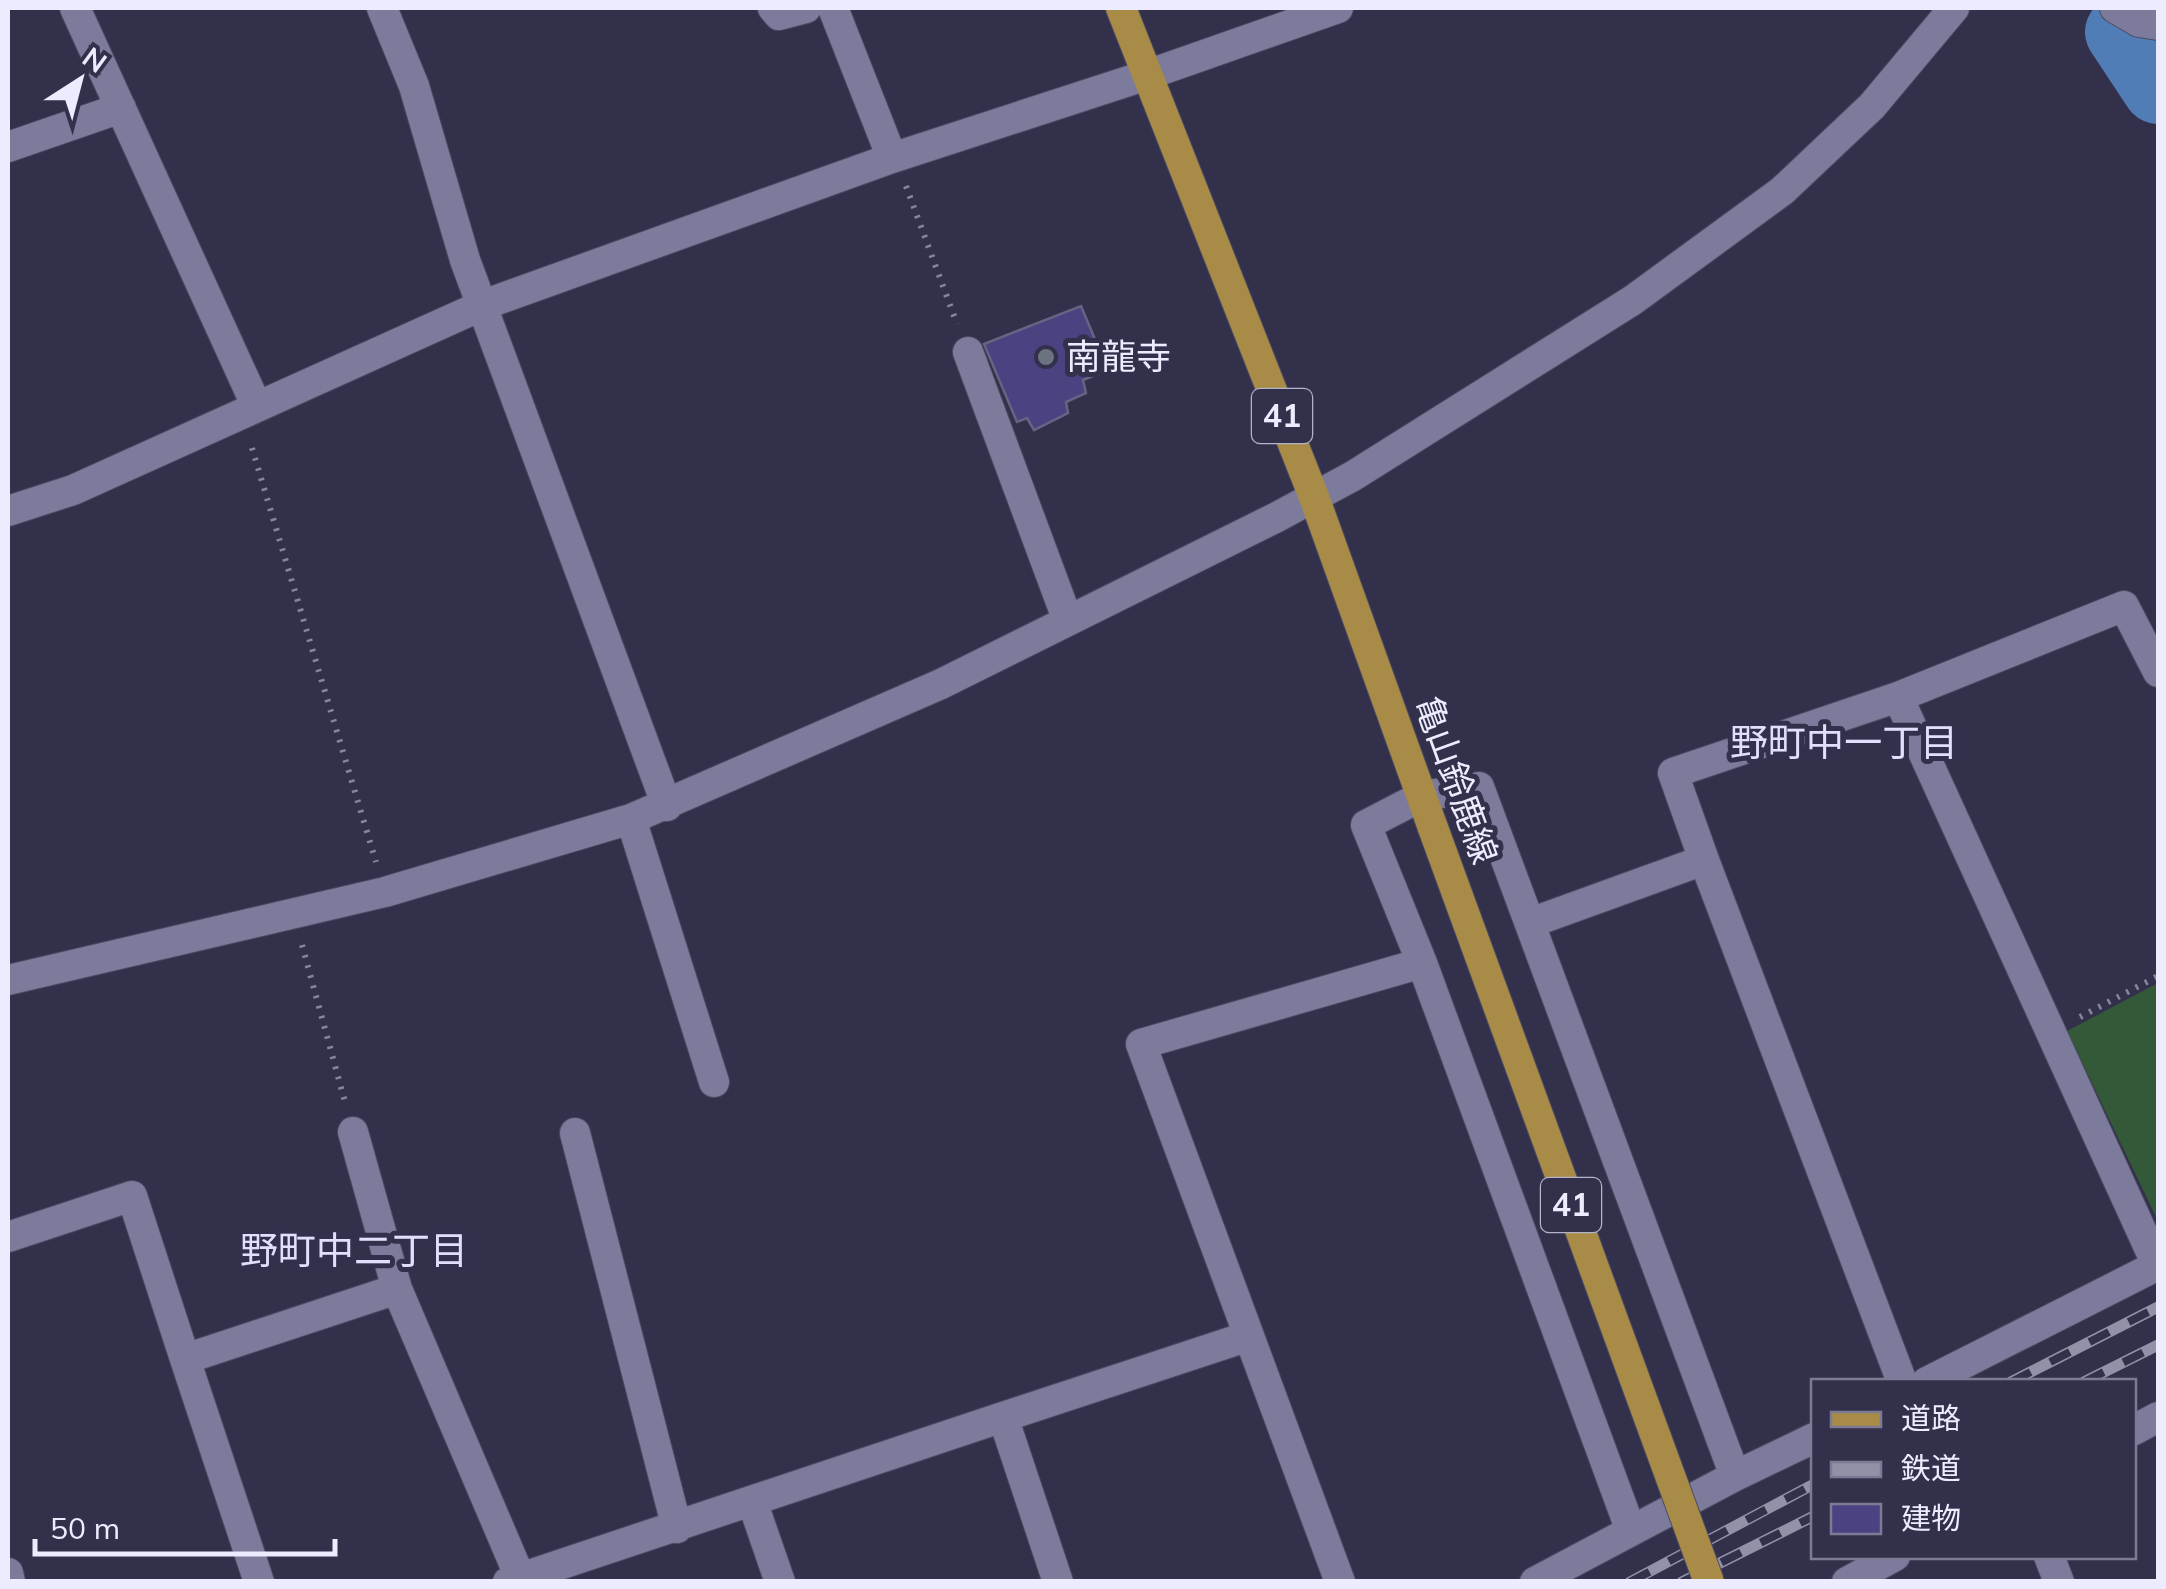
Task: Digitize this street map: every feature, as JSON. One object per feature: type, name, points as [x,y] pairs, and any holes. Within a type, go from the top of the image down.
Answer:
[{"type":"main road","name":"亀山鈴鹿線","points":[[1121,8],[1314,497],[1709,1582]]},
{"type":"street","points":[[75,8],[249,410]]},
{"type":"street","points":[[382,8],[414,86],[466,260],[667,806]]},
{"type":"street","points":[[773,8],[778,16],[806,8]]},
{"type":"street","points":[[833,8],[892,158]]},
{"type":"street","points":[[8,511],[74,490],[483,305],[892,158],[1338,8]]},
{"type":"street","points":[[10,978],[385,892],[631,820],[941,684],[1353,476],[1633,300],[1782,191],[1872,106],[1954,8]]},
{"type":"street","points":[[2115,8],[2139,22],[2158,25]]},
{"type":"street","points":[[8,147],[121,108]]},
{"type":"street","points":[[968,352],[1068,620]]},
{"type":"street","points":[[1901,1379],[1673,773],[1898,697],[2124,606],[2158,672]]},
{"type":"street","points":[[1898,697],[2158,1265],[1933,1379]]},
{"type":"street","points":[[1631,1531],[1422,963],[1366,825],[1422,796],[1479,788],[1735,1476]]},
{"type":"street","points":[[631,820],[714,1082]]},
{"type":"street","points":[[1530,923],[1704,860]]},
{"type":"street","points":[[1340,1582],[1141,1044],[1422,963]]},
{"type":"street","points":[[353,1132],[397,1289],[517,1580],[1249,1336]]},
{"type":"street","points":[[576,1132],[677,1528]]},
{"type":"street","points":[[8,1237],[132,1196],[258,1582]]},
{"type":"street","points":[[185,1359],[397,1289]]},
{"type":"street","points":[[2136,1429],[2158,1416]]},
{"type":"street","points":[[1003,1417],[1058,1582]]},
{"type":"street","points":[[1535,1582],[1811,1439]]},
{"type":"street","points":[[752,1502],[780,1582]]},
{"type":"street","points":[[1847,1582],[1889,1559]]},
{"type":"street","points":[[8,1573],[10,1582]]},
{"type":"path","points":[[892,158],[910,195],[968,352]]},
{"type":"path","points":[[249,410],[385,892]]},
{"type":"path","points":[[293,912],[353,1132]]},
{"type":"path","points":[[2050,1032],[2158,976]]},
{"type":"green space","points":[[2158,983],[2158,1221],[2067,1031]]},
{"type":"building","name":"南龍寺","points":[[1081,306],[1108,370],[1083,380],[1086,393],[1066,402],[1068,413],[1034,430],[1027,418],[1017,422],[984,344]]},
{"type":"waterway","points":[[2121,32],[2158,88]]},
{"type":"railway","points":[[2017,1379],[2158,1307]]},
{"type":"railway","points":[[2090,1379],[2158,1345]]},
{"type":"railway","points":[[1630,1582],[1811,1486]]},
{"type":"railway","points":[[1682,1582],[1811,1518]]},
{"type":"place","name":"南龍寺","points":[[1046,357]]},
{"type":"district","name":"野町中一丁目","points":[[1844,743]]},
{"type":"district","name":"野町中二丁目","points":[[354,1251]]}]
